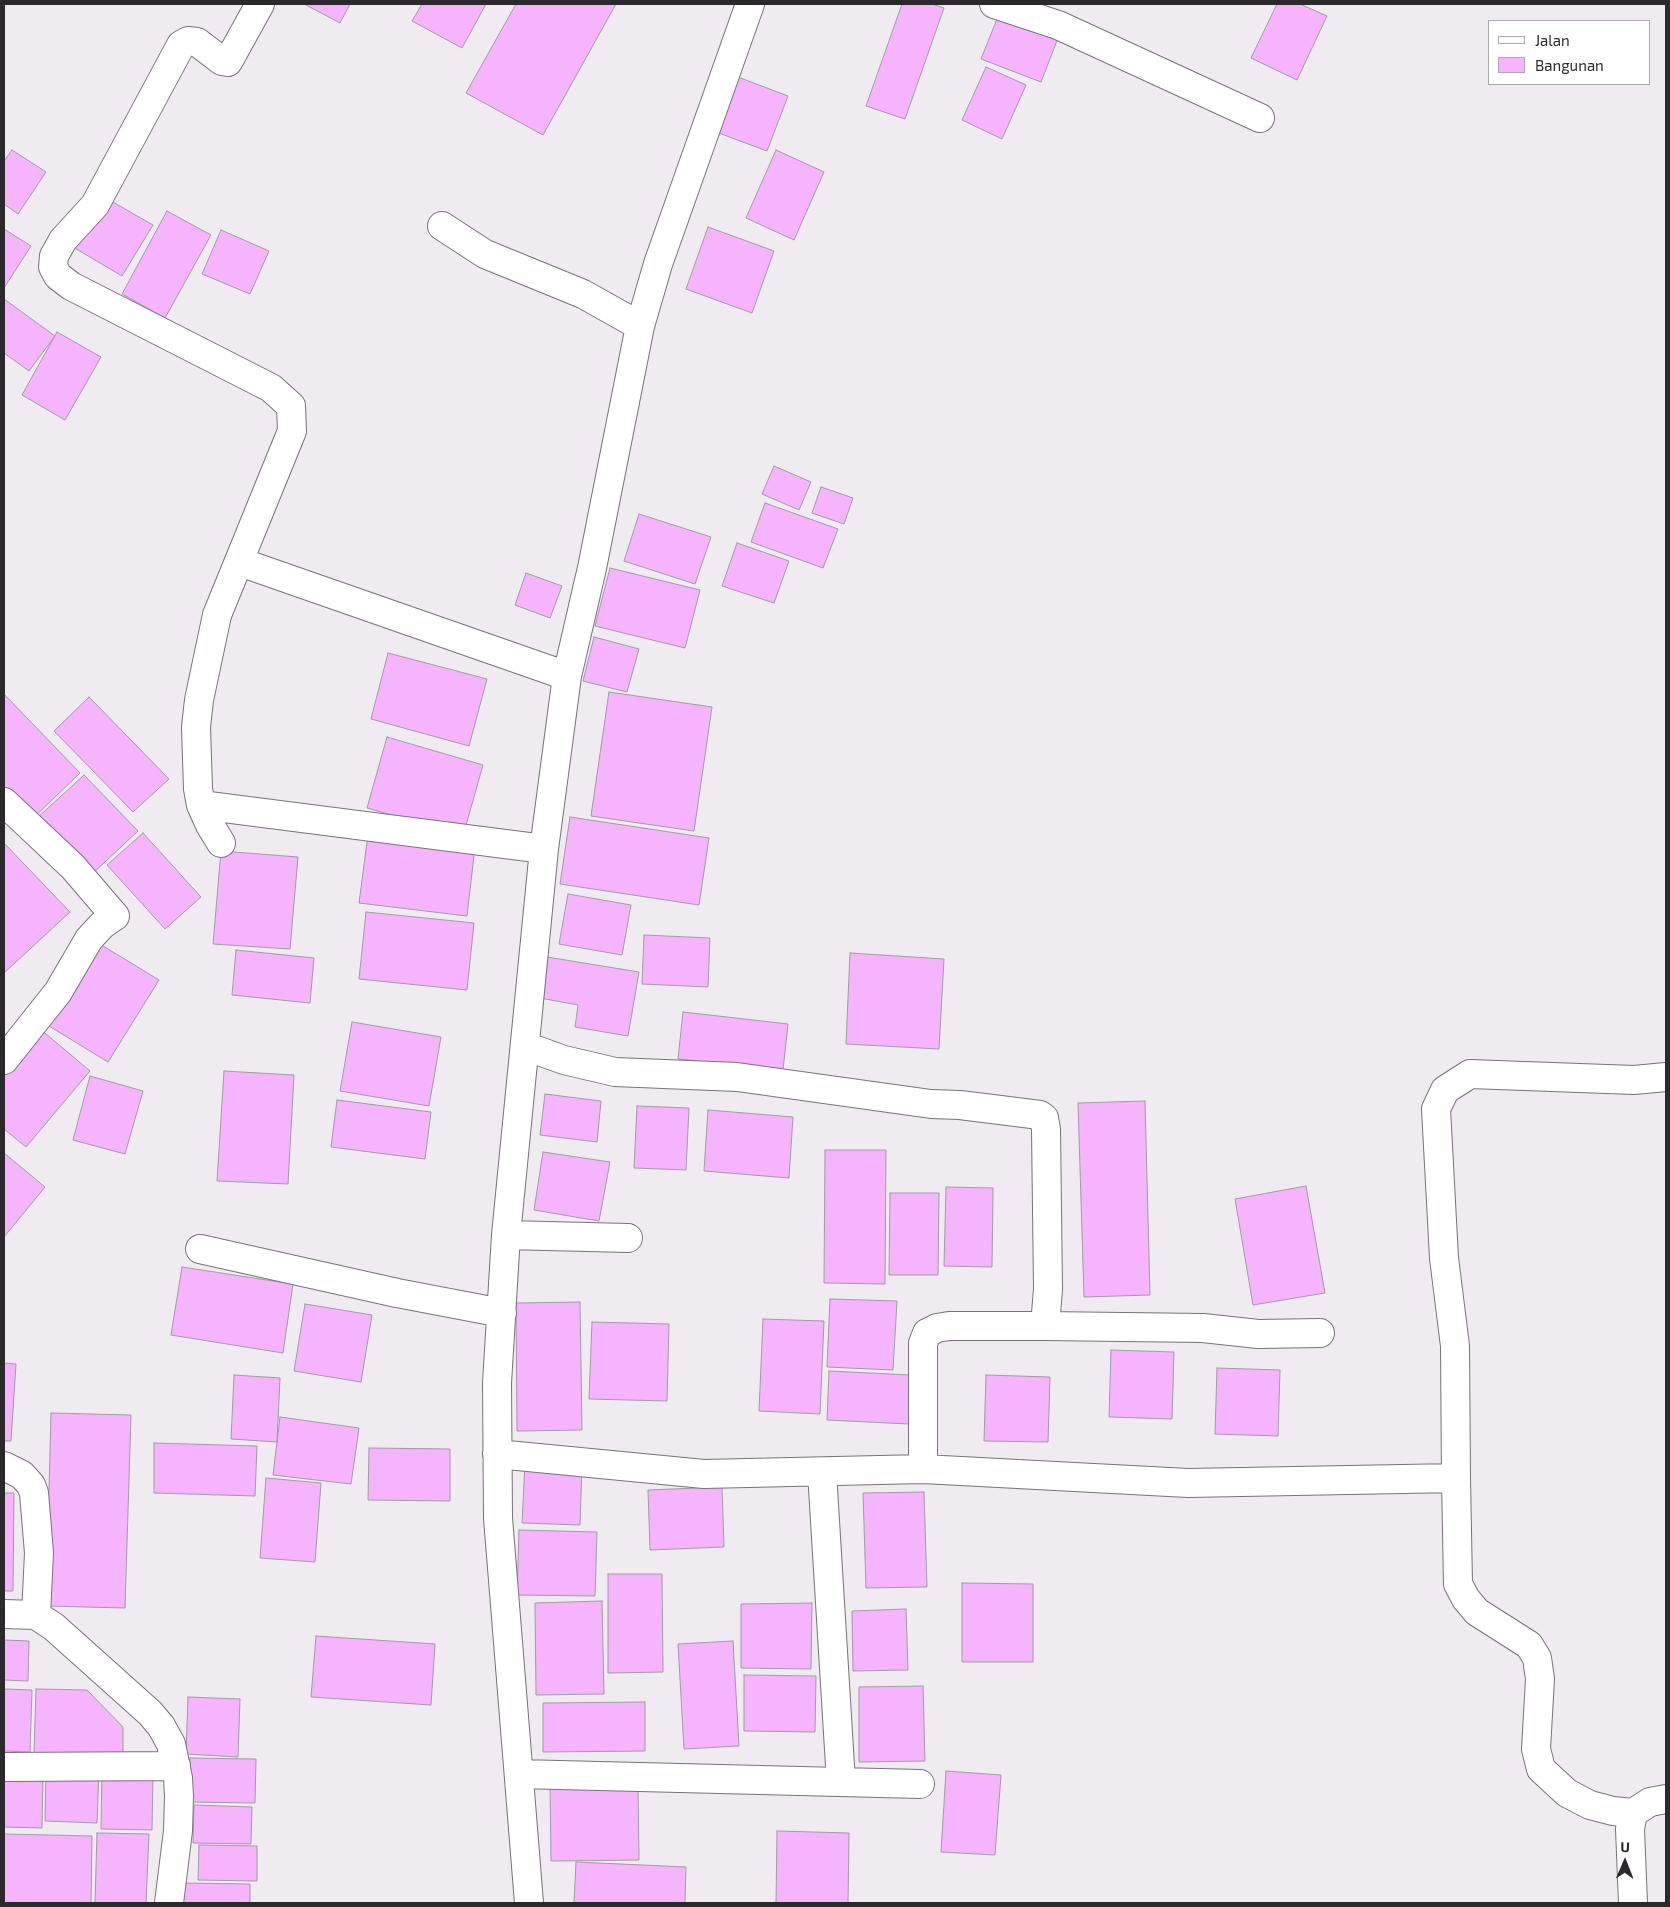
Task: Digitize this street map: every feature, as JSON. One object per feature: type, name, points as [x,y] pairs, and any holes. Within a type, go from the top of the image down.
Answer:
[{"type":"street","points":[[221,843],[210,825],[202,805],[196,764],[199,700],[217,615],[292,430],[291,406],[272,388],[71,286],[58,276],[53,267],[54,256],[63,240],[95,205],[181,45],[188,41],[197,42],[226,62],[260,4]]},
{"type":"street","points":[[528,1903],[498,1518],[497,1383],[506,1234],[544,849],[567,676],[592,568],[640,326],[658,264],[750,4]]},
{"type":"street","points":[[994,4],[1058,26],[1260,118]]},
{"type":"street","points":[[442,226],[485,254],[583,294],[640,326]]},
{"type":"street","points":[[240,562],[567,676]]},
{"type":"street","points":[[4,802],[73,867],[115,916],[102,925],[89,939],[58,992],[9,1043]]},
{"type":"street","points":[[202,805],[544,849]]},
{"type":"street","points":[[525,1046],[564,1060],[615,1072],[737,1077],[932,1104],[960,1105],[1040,1115],[1044,1118],[1046,1129],[1048,1289],[1045,1326]]},
{"type":"street","points":[[1666,1077],[1634,1080],[1470,1074],[1445,1090],[1436,1109],[1444,1258],[1455,1346],[1458,1584],[1466,1599],[1477,1612],[1529,1645],[1537,1658],[1540,1679],[1536,1749],[1541,1769],[1567,1793],[1590,1805],[1613,1811],[1633,1813],[1650,1802],[1666,1799]]},
{"type":"street","points":[[506,1234],[628,1238]]},
{"type":"street","points":[[200,1249],[398,1293],[502,1313]]},
{"type":"street","points":[[923,1469],[923,1352],[927,1333],[931,1329],[949,1326],[1045,1326],[1203,1328],[1258,1334],[1320,1333]]},
{"type":"street","points":[[497,1454],[704,1474],[923,1469],[1188,1483],[1456,1478]]},
{"type":"street","points":[[4,1466],[22,1476],[32,1487],[34,1493],[39,1553],[36,1615]]},
{"type":"street","points":[[822,1472],[841,1782]]},
{"type":"street","points":[[4,1614],[36,1615],[54,1628],[150,1713],[161,1726],[171,1744],[176,1766],[179,1810],[169,1903]]},
{"type":"street","points":[[4,1767],[176,1766]]},
{"type":"street","points":[[519,1774],[920,1784]]},
{"type":"street","points":[[1633,1813],[1630,1829],[1633,1903]]},
{"type":"building","points":[[304,4],[350,4],[340,23]]},
{"type":"building","points":[[422,4],[486,4],[462,48],[412,21]]},
{"type":"building","points":[[516,4],[616,4],[543,135],[466,93]]},
{"type":"building","points":[[902,4],[932,4],[944,8],[905,119],[866,106]]},
{"type":"building","points":[[1277,4],[1300,4],[1327,16],[1297,80],[1251,58]]},
{"type":"building","points":[[1001,9],[1060,33],[1041,82],[981,59]]},
{"type":"building","points":[[986,67],[1026,85],[1002,139],[962,120]]},
{"type":"building","points":[[738,77],[788,96],[767,151],[716,132]]},
{"type":"building","points":[[12,150],[46,172],[18,214],[4,204],[4,161]]},
{"type":"building","points":[[776,150],[824,172],[794,240],[746,218]]},
{"type":"building","points":[[104,197],[153,225],[122,276],[73,247]]},
{"type":"building","points":[[167,211],[211,235],[165,318],[122,294]]},
{"type":"building","points":[[708,227],[774,251],[752,313],[686,289]]},
{"type":"building","points":[[4,229],[31,246],[4,288]]},
{"type":"building","points":[[221,230],[269,251],[250,294],[202,274]]},
{"type":"building","points":[[4,299],[55,336],[29,371],[4,353]]},
{"type":"building","points":[[57,332],[101,357],[65,420],[22,395]]},
{"type":"building","points":[[774,466],[811,482],[799,510],[762,494]]},
{"type":"building","points":[[821,487],[853,498],[844,524],[812,513]]},
{"type":"building","points":[[765,503],[838,529],[823,568],[751,542]]},
{"type":"building","points":[[639,514],[711,537],[695,584],[624,561]]},
{"type":"building","points":[[737,543],[789,561],[774,603],[722,586]]},
{"type":"building","points":[[610,568],[700,590],[685,648],[595,626]]},
{"type":"building","points":[[526,573],[562,586],[550,618],[515,605]]},
{"type":"building","points":[[594,637],[639,649],[627,692],[583,681]]},
{"type":"building","points":[[388,653],[487,679],[469,746],[371,719]]},
{"type":"building","points":[[609,692],[712,707],[694,831],[591,816]]},
{"type":"building","points":[[4,694],[80,773],[28,823],[4,798]]},
{"type":"building","points":[[89,697],[169,779],[133,812],[54,731]]},
{"type":"building","points":[[387,737],[483,765],[463,836],[367,808]]},
{"type":"building","points":[[84,775],[138,831],[89,877],[35,820]]},
{"type":"building","points":[[570,817],[709,838],[699,905],[560,884]]},
{"type":"building","points":[[143,833],[201,897],[165,929],[107,865]]},
{"type":"building","points":[[368,834],[475,847],[467,916],[359,903]]},
{"type":"building","points":[[4,843],[70,912],[4,973]]},
{"type":"building","points":[[221,851],[298,857],[290,949],[213,944]]},
{"type":"building","points":[[568,894],[631,905],[622,955],[559,944]]},
{"type":"building","points":[[366,912],[474,923],[467,990],[359,979]]},
{"type":"building","points":[[644,935],[710,938],[708,987],[642,984]]},
{"type":"building","points":[[95,941],[159,980],[108,1062],[44,1023]]},
{"type":"building","points":[[236,950],[314,958],[310,1003],[232,995]]},
{"type":"building","points":[[850,953],[944,959],[939,1049],[846,1044]]},
{"type":"building","points":[[547,957],[639,972],[628,1036],[575,1027],[578,1005],[540,998]]},
{"type":"building","points":[[683,1012],[788,1024],[783,1070],[678,1059]]},
{"type":"building","points":[[352,1022],[441,1037],[429,1106],[340,1091]]},
{"type":"building","points":[[39,1028],[90,1071],[26,1147],[4,1129],[4,1069]]},
{"type":"building","points":[[224,1071],[294,1075],[288,1184],[217,1181]]},
{"type":"building","points":[[90,1076],[143,1091],[125,1154],[73,1140]]},
{"type":"building","points":[[545,1094],[601,1101],[597,1142],[540,1135]]},
{"type":"building","points":[[337,1100],[431,1112],[425,1159],[331,1147]]},
{"type":"building","points":[[1145,1101],[1150,1295],[1084,1297],[1078,1103]]},
{"type":"building","points":[[637,1106],[689,1108],[686,1170],[634,1168]]},
{"type":"building","points":[[708,1110],[793,1117],[789,1178],[704,1171]]},
{"type":"building","points":[[825,1150],[886,1150],[885,1284],[824,1283]]},
{"type":"building","points":[[543,1152],[610,1162],[599,1221],[534,1210]]},
{"type":"building","points":[[4,1153],[45,1187],[4,1237]]},
{"type":"building","points":[[1306,1186],[1325,1293],[1253,1305],[1235,1199]]},
{"type":"building","points":[[946,1187],[993,1188],[992,1267],[944,1266]]},
{"type":"building","points":[[890,1193],[939,1193],[938,1275],[889,1275]]},
{"type":"building","points":[[182,1267],[293,1284],[283,1353],[171,1335]]},
{"type":"building","points":[[830,1299],[897,1301],[893,1370],[827,1367]]},
{"type":"building","points":[[580,1302],[582,1430],[517,1431],[516,1303]]},
{"type":"building","points":[[305,1304],[372,1315],[361,1382],[294,1371]]},
{"type":"building","points":[[763,1319],[824,1321],[820,1414],[759,1411]]},
{"type":"building","points":[[592,1322],[669,1324],[667,1401],[589,1399]]},
{"type":"building","points":[[1111,1350],[1174,1352],[1172,1419],[1109,1417]]},
{"type":"building","points":[[4,1363],[16,1364],[11,1441],[4,1441]]},
{"type":"building","points":[[1217,1368],[1280,1370],[1278,1436],[1215,1434]]},
{"type":"building","points":[[829,1371],[910,1375],[909,1424],[827,1420]]},
{"type":"building","points":[[234,1375],[280,1378],[277,1442],[231,1439]]},
{"type":"building","points":[[986,1375],[1050,1377],[1048,1442],[984,1441]]},
{"type":"building","points":[[51,1413],[131,1415],[125,1608],[46,1606]]},
{"type":"building","points":[[280,1417],[359,1428],[351,1484],[273,1475]]},
{"type":"building","points":[[154,1443],[257,1446],[255,1496],[154,1493]]},
{"type":"building","points":[[369,1448],[450,1449],[450,1501],[368,1500]]},
{"type":"building","points":[[525,1462],[582,1464],[580,1525],[522,1523]]},
{"type":"building","points":[[266,1478],[321,1483],[315,1562],[260,1558]]},
{"type":"building","points":[[722,1487],[724,1547],[650,1550],[648,1490]]},
{"type":"building","points":[[924,1492],[927,1587],[866,1588],[863,1493]]},
{"type":"building","points":[[4,1493],[14,1493],[13,1591],[4,1591]]},
{"type":"building","points":[[519,1530],[597,1532],[595,1596],[517,1595]]},
{"type":"building","points":[[608,1574],[662,1574],[663,1672],[608,1673]]},
{"type":"building","points":[[962,1583],[1033,1584],[1033,1662],[962,1662]]},
{"type":"building","points":[[602,1601],[604,1694],[536,1695],[535,1603]]},
{"type":"building","points":[[812,1603],[811,1669],[741,1668],[741,1604]]},
{"type":"building","points":[[906,1609],[908,1670],[853,1671],[852,1611]]},
{"type":"building","points":[[316,1636],[435,1644],[431,1705],[311,1697]]},
{"type":"building","points":[[4,1640],[29,1641],[28,1681],[4,1680]]},
{"type":"building","points":[[733,1641],[739,1746],[684,1749],[678,1644]]},
{"type":"building","points":[[744,1675],[816,1676],[815,1732],[744,1731]]},
{"type":"building","points":[[923,1686],[925,1761],[859,1762],[859,1687]]},
{"type":"building","points":[[4,1689],[32,1690],[30,1752],[4,1751]]},
{"type":"building","points":[[36,1689],[87,1690],[123,1727],[123,1756],[34,1753]]},
{"type":"building","points":[[188,1697],[240,1699],[238,1757],[186,1754]]},
{"type":"building","points":[[645,1702],[645,1751],[543,1752],[543,1703]]},
{"type":"building","points":[[190,1758],[256,1759],[255,1803],[189,1802]]},
{"type":"building","points":[[46,1769],[99,1771],[97,1823],[45,1821]]},
{"type":"building","points":[[102,1771],[153,1772],[152,1830],[101,1829]]},
{"type":"building","points":[[946,1771],[1001,1775],[995,1855],[941,1852]]},
{"type":"building","points":[[4,1774],[43,1775],[42,1828],[4,1827]]},
{"type":"building","points":[[638,1785],[639,1860],[551,1861],[550,1786]]},
{"type":"building","points":[[194,1805],[252,1807],[251,1844],[193,1843]]},
{"type":"building","points":[[777,1831],[849,1833],[848,1903],[776,1903]]},
{"type":"building","points":[[97,1833],[149,1834],[146,1903],[95,1903]]},
{"type":"building","points":[[4,1834],[92,1836],[91,1903],[4,1903]]},
{"type":"building","points":[[199,1845],[257,1846],[257,1881],[198,1880]]},
{"type":"building","points":[[576,1862],[686,1867],[685,1903],[574,1903]]},
{"type":"building","points":[[179,1883],[250,1884],[250,1903],[179,1903]]}]
